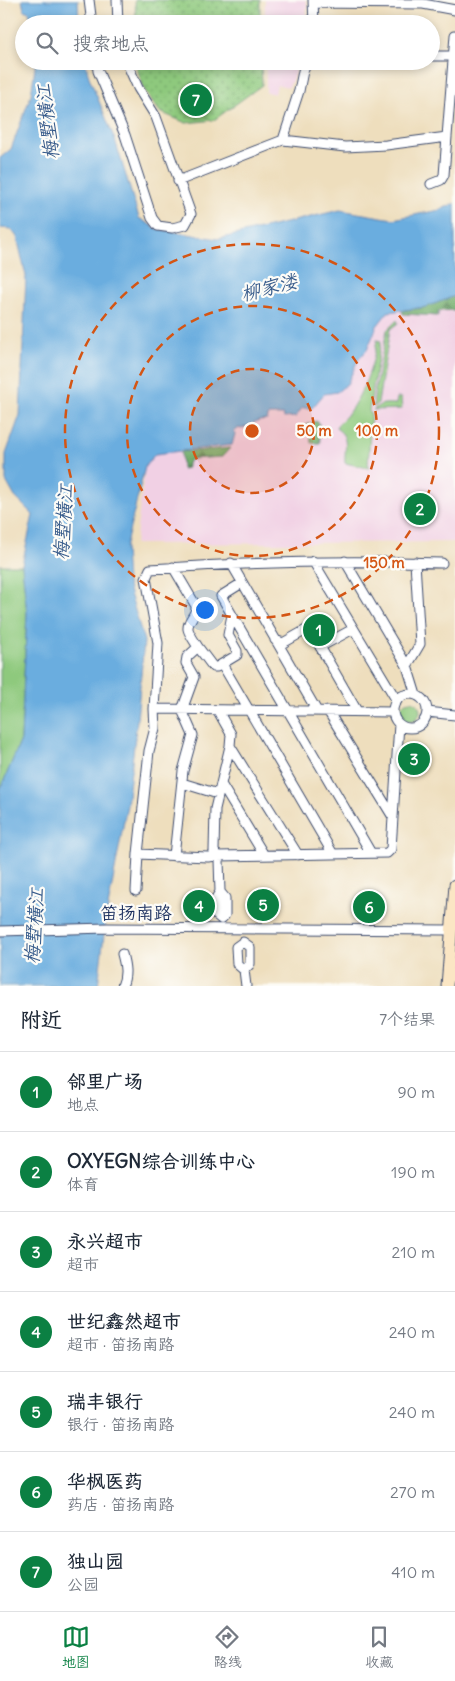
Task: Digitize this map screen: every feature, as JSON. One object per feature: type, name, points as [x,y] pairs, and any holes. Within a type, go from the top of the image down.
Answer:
[{"type":"main road","points":[[447,986],[455,885]]},
{"type":"street","points":[[89,0],[91,15]]},
{"type":"street","points":[[117,0],[118,15]]},
{"type":"street","points":[[314,15],[313,2],[423,4],[455,10]]},
{"type":"street","points":[[431,184],[443,178],[455,35]]},
{"type":"street","points":[[440,56],[454,56]]},
{"type":"street","points":[[98,70],[126,135],[152,218],[158,226],[172,228],[185,225],[191,214],[156,117],[138,88],[130,70]]},
{"type":"street","points":[[283,140],[299,91],[304,70]]},
{"type":"street","points":[[178,181],[283,140],[345,147],[386,145],[447,137]]},
{"type":"street","points":[[345,561],[407,666],[416,696]]},
{"type":"street","points":[[136,891],[149,751],[155,728],[154,709],[158,643],[146,578],[150,569],[231,563],[345,561],[442,563]]},
{"type":"street","points":[[313,562],[397,701]]},
{"type":"street","points":[[407,666],[420,644],[415,562]]},
{"type":"street","points":[[231,563],[317,711]]},
{"type":"street","points":[[173,567],[196,606],[197,611],[188,625],[188,630],[213,667],[217,668],[237,655],[237,651],[228,636],[232,615]]},
{"type":"street","points":[[242,583],[221,596],[372,853]]},
{"type":"street","points":[[320,647],[353,629]]},
{"type":"street","points":[[275,640],[284,643],[306,630],[311,631],[357,711]]},
{"type":"street","points":[[174,856],[183,771],[193,735],[182,710],[194,678],[186,663],[187,658],[198,647]]},
{"type":"street","points":[[222,664],[333,854]]},
{"type":"street","points":[[138,854],[208,858],[216,856],[387,853],[391,849],[399,724],[393,712],[397,701],[405,695],[416,696],[424,702],[427,712],[419,726],[409,728],[399,724]]},
{"type":"street","points":[[154,709],[393,712]]},
{"type":"street","points":[[218,711],[231,734],[230,746],[215,809],[214,851],[219,860],[220,892],[225,898],[225,915],[221,924]]},
{"type":"street","points":[[328,711],[393,818]]},
{"type":"street","points":[[427,712],[455,715]]},
{"type":"street","points":[[230,746],[298,855]]},
{"type":"street","points":[[182,784],[218,794]]},
{"type":"street","points":[[221,784],[264,855]]},
{"type":"street","name":"笛扬南路","points":[[0,931],[221,924],[243,929],[451,930]]},
{"type":"street","points":[[243,929],[243,942]]},
{"type":"street","points":[[243,942],[236,947],[237,964],[244,970],[246,986]]},
{"type":"street","points":[[243,942],[250,947],[250,964],[244,970]]},
{"type":"street","points":[[122,954],[125,966],[122,986]]},
{"type":"shaded area","points":[[265,0],[305,0],[307,3],[306,15],[264,15]]},
{"type":"shaded area","points":[[266,70],[296,70],[289,87],[277,85],[275,94],[266,92]]},
{"type":"shaded area","points":[[455,296],[455,542],[135,544],[145,467],[155,454],[231,445],[234,432],[240,427],[241,429],[259,421],[267,420],[267,415],[284,415],[284,418],[302,408],[312,408],[324,394],[333,392],[347,384],[358,360],[358,345],[388,312],[426,307]]},
{"type":"green space","points":[[135,0],[260,0],[260,15],[136,15]]},
{"type":"green space","points":[[138,70],[261,70],[262,85],[214,120],[186,123],[160,112],[143,88]]},
{"type":"green space","points":[[455,296],[455,310],[438,311],[438,316],[403,314],[402,311],[426,307]]},
{"type":"green space","points":[[397,320],[398,323],[390,329],[378,403],[373,407],[387,330]]},
{"type":"green space","points":[[377,340],[381,341],[369,411],[371,414],[368,468],[345,463],[346,444],[344,436],[336,427],[353,407],[362,389],[370,370]]},
{"type":"green space","points":[[397,398],[401,398],[402,409],[373,410],[381,405],[396,404]]},
{"type":"green space","points":[[316,421],[319,423],[320,443],[311,443],[310,430],[301,430],[300,426]]},
{"type":"green space","points":[[230,448],[222,457],[192,459],[189,461],[187,468],[182,469],[181,452]]},
{"type":"green space","points":[[0,565],[22,565],[27,613],[21,740],[0,790]]},
{"type":"green space","points":[[410,701],[417,704],[420,711],[417,718],[410,721],[403,718],[400,711],[403,704]]},
{"type":"water","points":[[22,0],[78,0],[79,15],[30,15],[29,12],[24,10]]},
{"type":"water","points":[[35,70],[87,70],[115,140],[139,218],[157,229],[218,239],[340,210],[393,219],[440,210],[455,203],[455,296],[426,307],[388,312],[377,326],[367,350],[358,360],[347,384],[337,392],[324,394],[312,408],[302,408],[296,417],[284,418],[283,415],[268,415],[267,420],[259,421],[241,429],[239,428],[234,432],[232,445],[155,454],[145,467],[125,548],[127,583],[144,641],[137,720],[127,805],[106,918],[98,986],[0,986],[0,790],[21,740],[27,613],[22,565],[33,515],[15,497],[6,481],[6,454],[20,415],[26,276],[17,237],[11,229],[0,228],[0,158],[11,149],[31,95]]},
{"type":"place","name":"独山园","points":[[196,100]]},
{"type":"place","name":"OXYEGN综合训练中心","points":[[420,509]]},
{"type":"place","name":"邻里广场","points":[[319,630]]},
{"type":"place","name":"永兴超市","points":[[414,759]]},
{"type":"place","name":"瑞丰银行","points":[[263,905]]},
{"type":"place","name":"世纪鑫然超市","points":[[199,906]]},
{"type":"place","name":"华枫医药","points":[[369,907]]},
{"type":"water label","name":"梅墅横江","points":[[47,122]]},
{"type":"water label","name":"柳家溇","points":[[269,287]]},
{"type":"water label","name":"梅墅横江","points":[[63,522]]},
{"type":"water label","name":"梅墅横江","points":[[34,926]]}]
